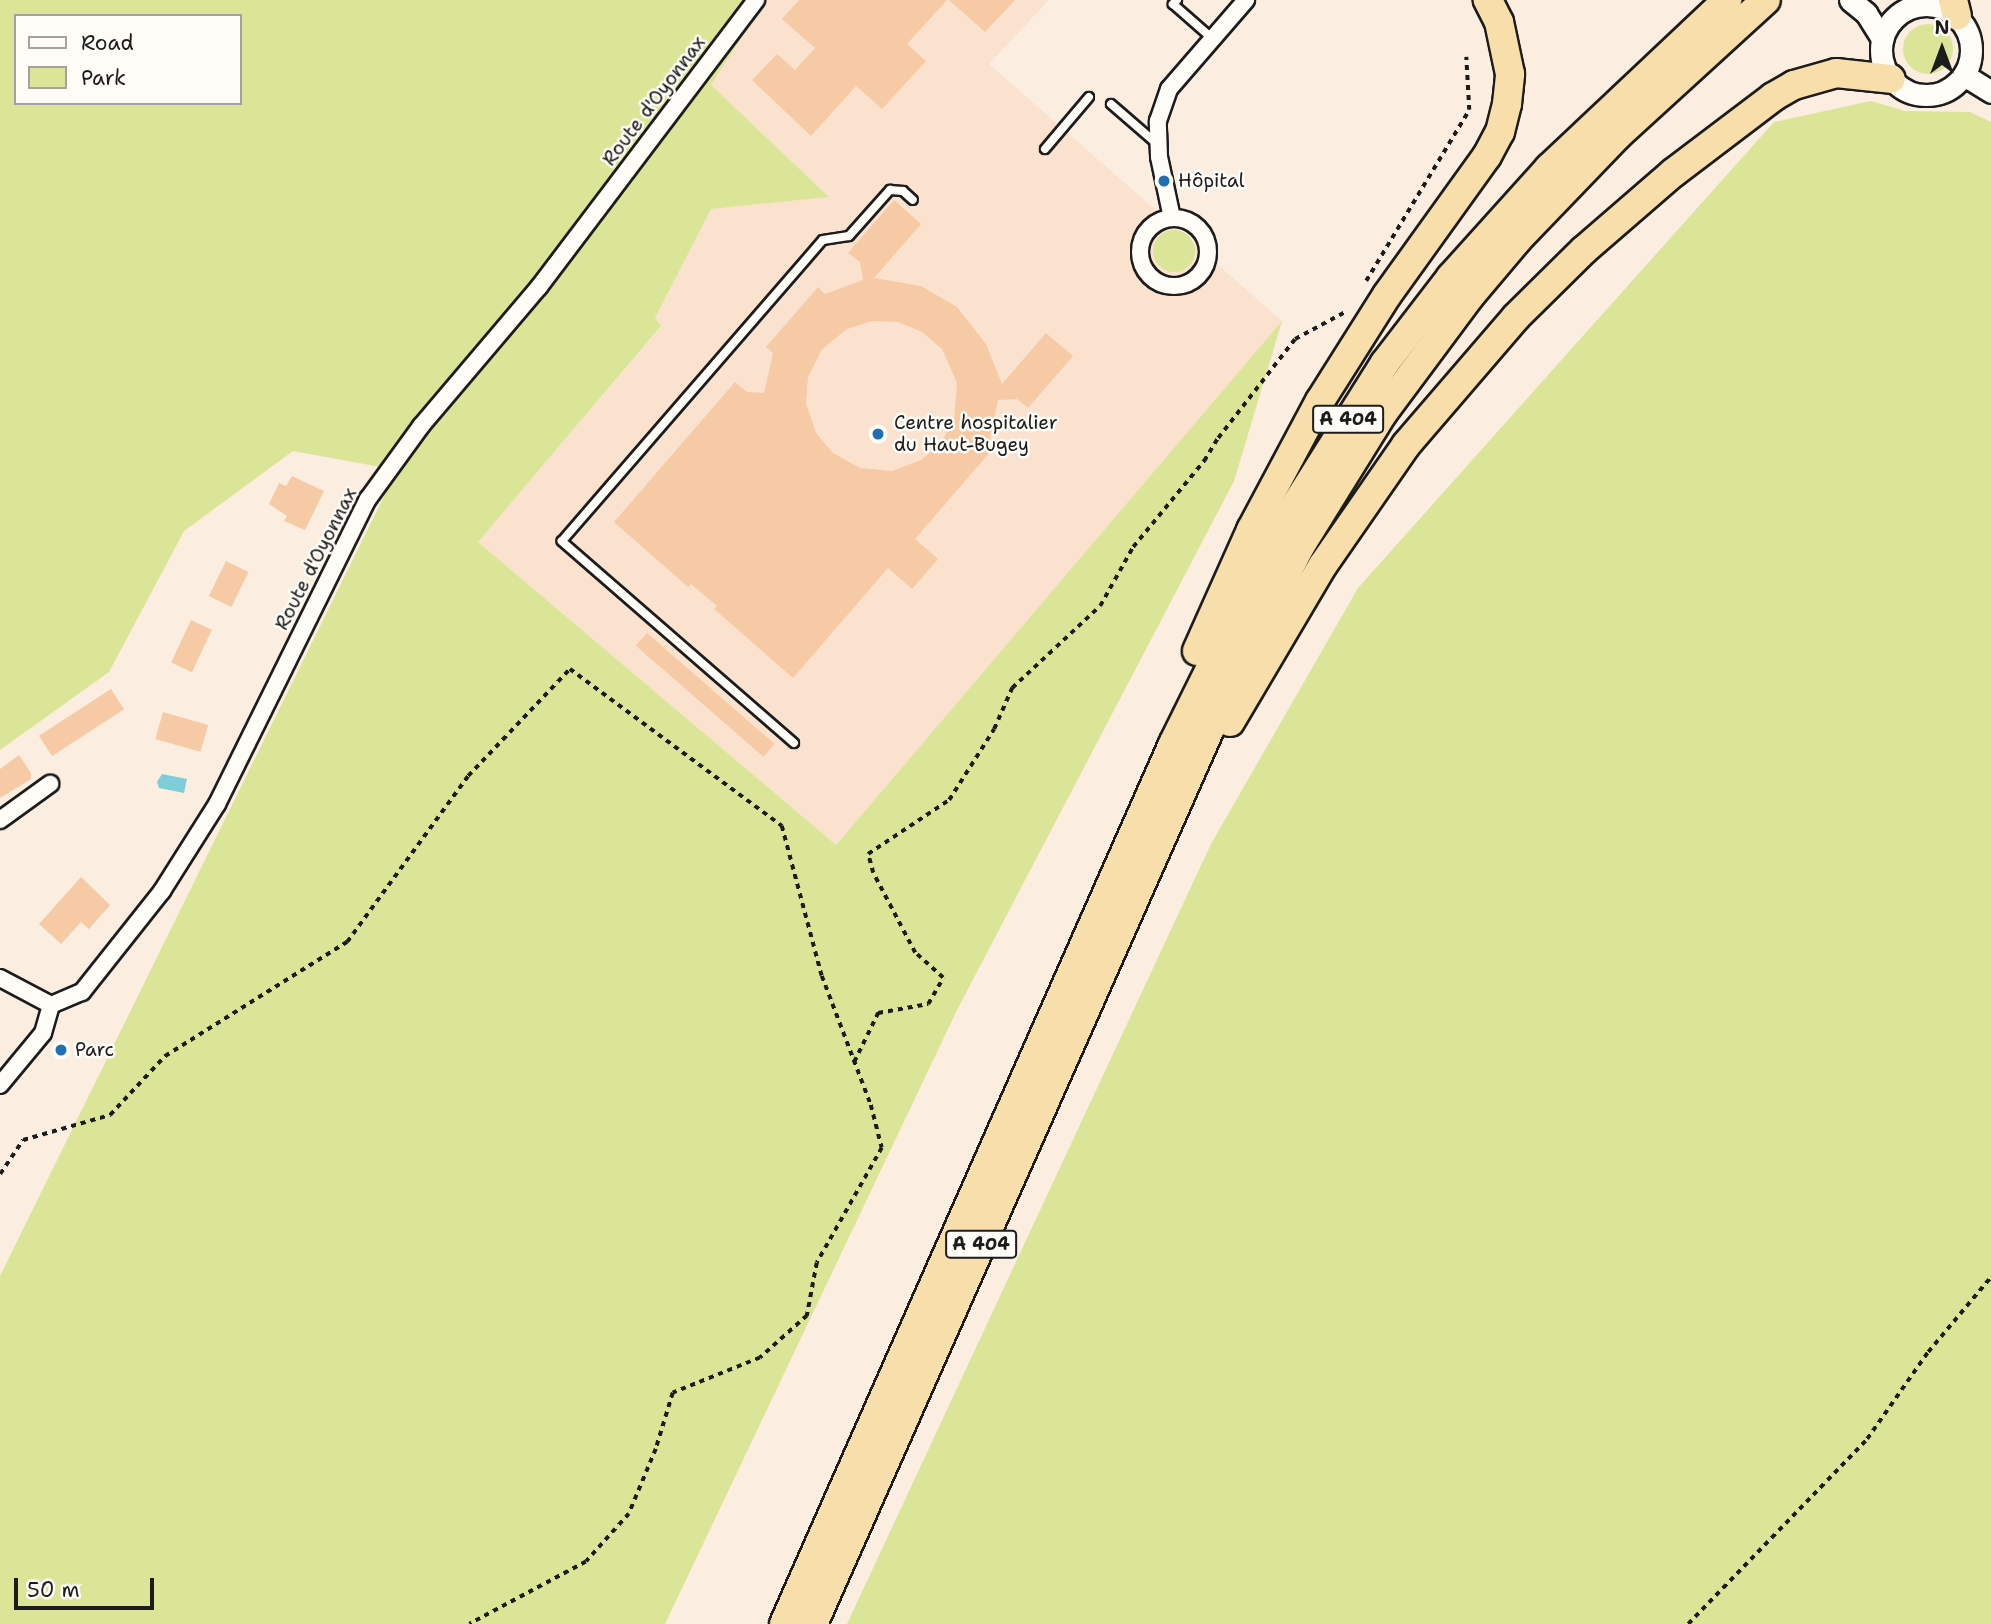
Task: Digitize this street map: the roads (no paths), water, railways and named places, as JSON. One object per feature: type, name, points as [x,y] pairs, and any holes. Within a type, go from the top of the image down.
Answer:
[{"type":"highway","points":[[1093,924],[1192,663],[1241,551],[1283,466],[1387,295],[1486,156],[1500,132],[1507,104],[1510,74],[1499,22],[1488,0]]},
{"type":"highway","name":"A 404","points":[[784,1624],[1093,924],[1231,623],[1276,536],[1385,363],[1451,276],[1540,176],[1636,82],[1727,0]]},
{"type":"highway","name":"A 404","points":[[813,1624],[1241,661],[1278,587],[1353,459],[1418,364],[1470,296],[1567,187],[1672,84],[1766,0]]},
{"type":"highway","points":[[1149,864],[1279,638],[1359,511],[1406,445],[1516,317],[1614,224],[1673,173],[1773,97],[1794,85],[1827,74],[1855,73],[1891,79]]},
{"type":"main road","points":[[1850,0],[1866,13],[1882,39]]},
{"type":"main road","points":[[1887,0],[1910,8],[1934,5],[1955,8],[1970,38],[1969,64],[1954,86],[1928,95],[1901,88],[1891,79],[1882,60],[1882,39],[1892,20],[1910,8]]},
{"type":"main road","points":[[1964,75],[1991,92]]},
{"type":"street","name":"Route d'Oyonnax","points":[[51,1005],[82,992],[98,974],[162,891],[217,804],[368,499],[421,426],[539,286],[756,0]]},
{"type":"street","points":[[1172,218],[1158,145],[1158,121],[1169,89],[1246,0]]},
{"type":"street","points":[[1172,218],[1184,219],[1202,231],[1209,252],[1202,274],[1186,285],[1176,286],[1152,278],[1145,270],[1139,250],[1147,231],[1163,220],[1172,218]]},
{"type":"street","points":[[0,820],[50,784]]},
{"type":"street","points":[[0,978],[51,1005],[43,1034],[0,1085]]},
{"type":"lane","points":[[1177,0],[1173,4],[1213,39]]},
{"type":"lane","points":[[1045,149],[1089,97]]},
{"type":"lane","points":[[1111,104],[1158,145]]},
{"type":"lane","points":[[794,743],[562,541],[823,240],[849,236],[890,190],[903,191],[913,200]]},
{"type":"water","points":[[162,774],[187,779],[184,793],[159,788],[157,782]]},
{"type":"place","name":"Hôpital","points":[[1164,181]]},
{"type":"place","name":"Centre hospitalier du Haut-Bugey","points":[[878,434]]},
{"type":"place","name":"Parc","points":[[61,1050]]}]
